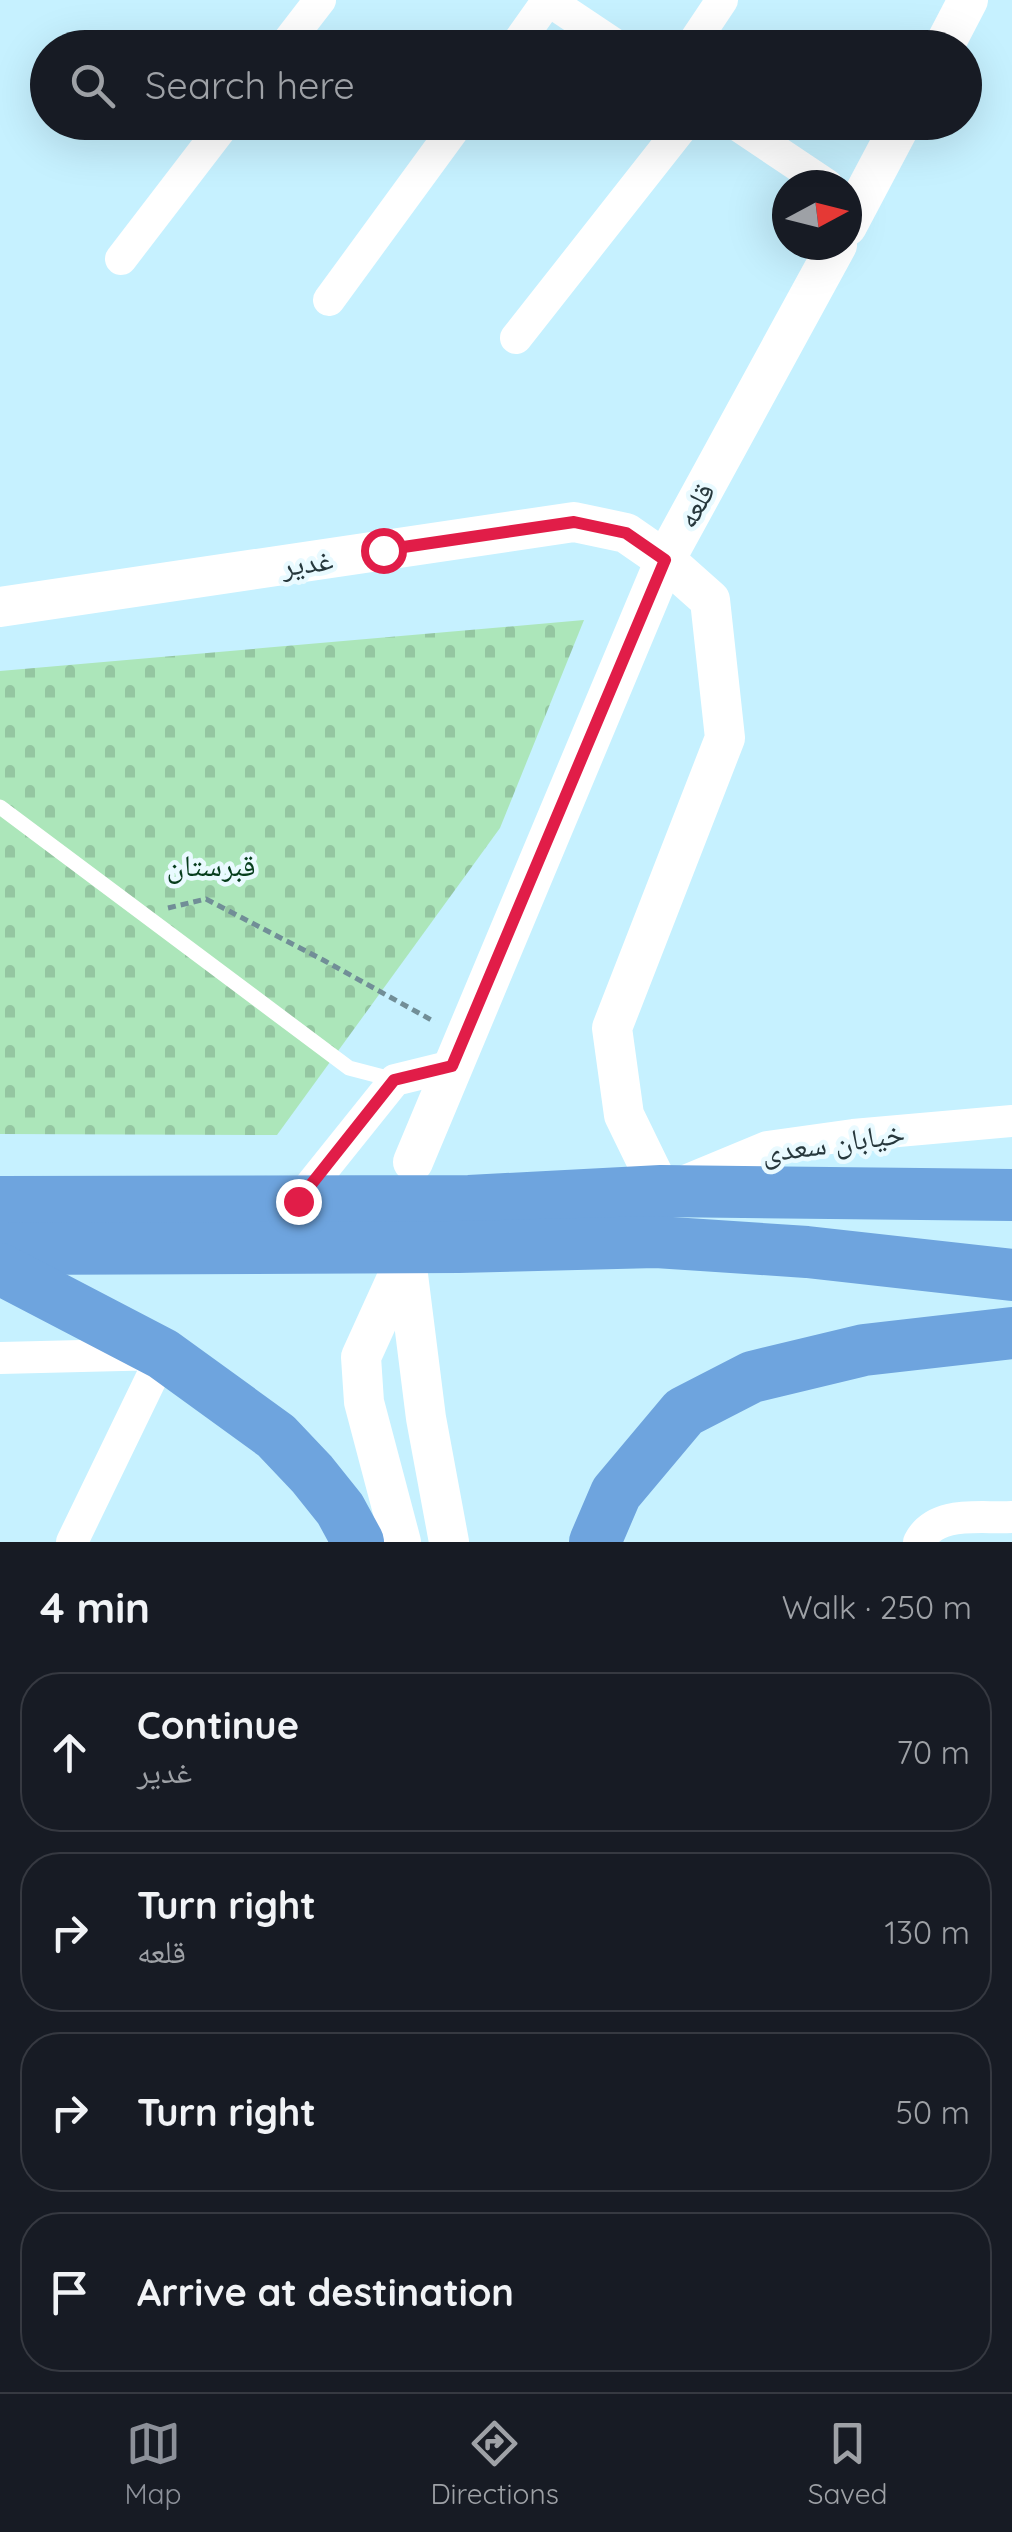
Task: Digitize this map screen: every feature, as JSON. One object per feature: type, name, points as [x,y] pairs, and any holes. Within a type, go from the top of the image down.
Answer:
[{"type":"highway","points":[[0,1202],[469,1201],[661,1191],[1012,1195]]},
{"type":"highway","points":[[0,1249],[656,1242],[807,1252],[1012,1275]]},
{"type":"highway","points":[[0,1269],[163,1354],[276,1436],[340,1509],[358,1542]]},
{"type":"highway","points":[[595,1542],[616,1493],[684,1412],[752,1377],[864,1350],[1012,1333]]},
{"type":"street","points":[[298,30],[320,0]]},
{"type":"street","points":[[527,30],[548,0],[593,30]]},
{"type":"street","points":[[702,30],[722,0]]},
{"type":"street","points":[[952,30],[968,0]]},
{"type":"street","points":[[122,258],[212,140]]},
{"type":"street","points":[[329,300],[446,140]]},
{"type":"street","points":[[516,338],[672,140]]},
{"type":"street","points":[[758,140],[799,170]]},
{"type":"street","points":[[862,180],[889,140]]},
{"type":"street","name":"قلعه","points":[[412,1162],[665,560],[829,260]]},
{"type":"street","name":"غدیر","points":[[0,607],[574,522],[626,533],[665,560],[710,600],[724,738],[612,1028],[624,1115],[661,1191]]},
{"type":"street","points":[[298,1201],[394,1080],[458,1052]]},
{"type":"street","name":"خیابان سعدی","points":[[661,1191],[767,1147],[1012,1121]]},
{"type":"street","points":[[401,1542],[364,1402],[361,1357],[406,1258],[426,1418],[449,1542]]},
{"type":"street","points":[[0,1358],[163,1354],[72,1542]]},
{"type":"street","points":[[919,1542],[934,1524],[955,1518],[1012,1517]]},
{"type":"lane","points":[[0,807],[349,1068],[394,1080]]},
{"type":"path","points":[[143,914],[206,899],[325,960],[458,1052]]},
{"type":"green space","name":"قبرستان","points":[[584,620],[500,828],[277,1135],[0,1134],[0,671]]},
{"type":"route","points":[[298,1201],[394,1080],[452,1066],[665,560],[626,533],[574,522],[383,550]]}]
